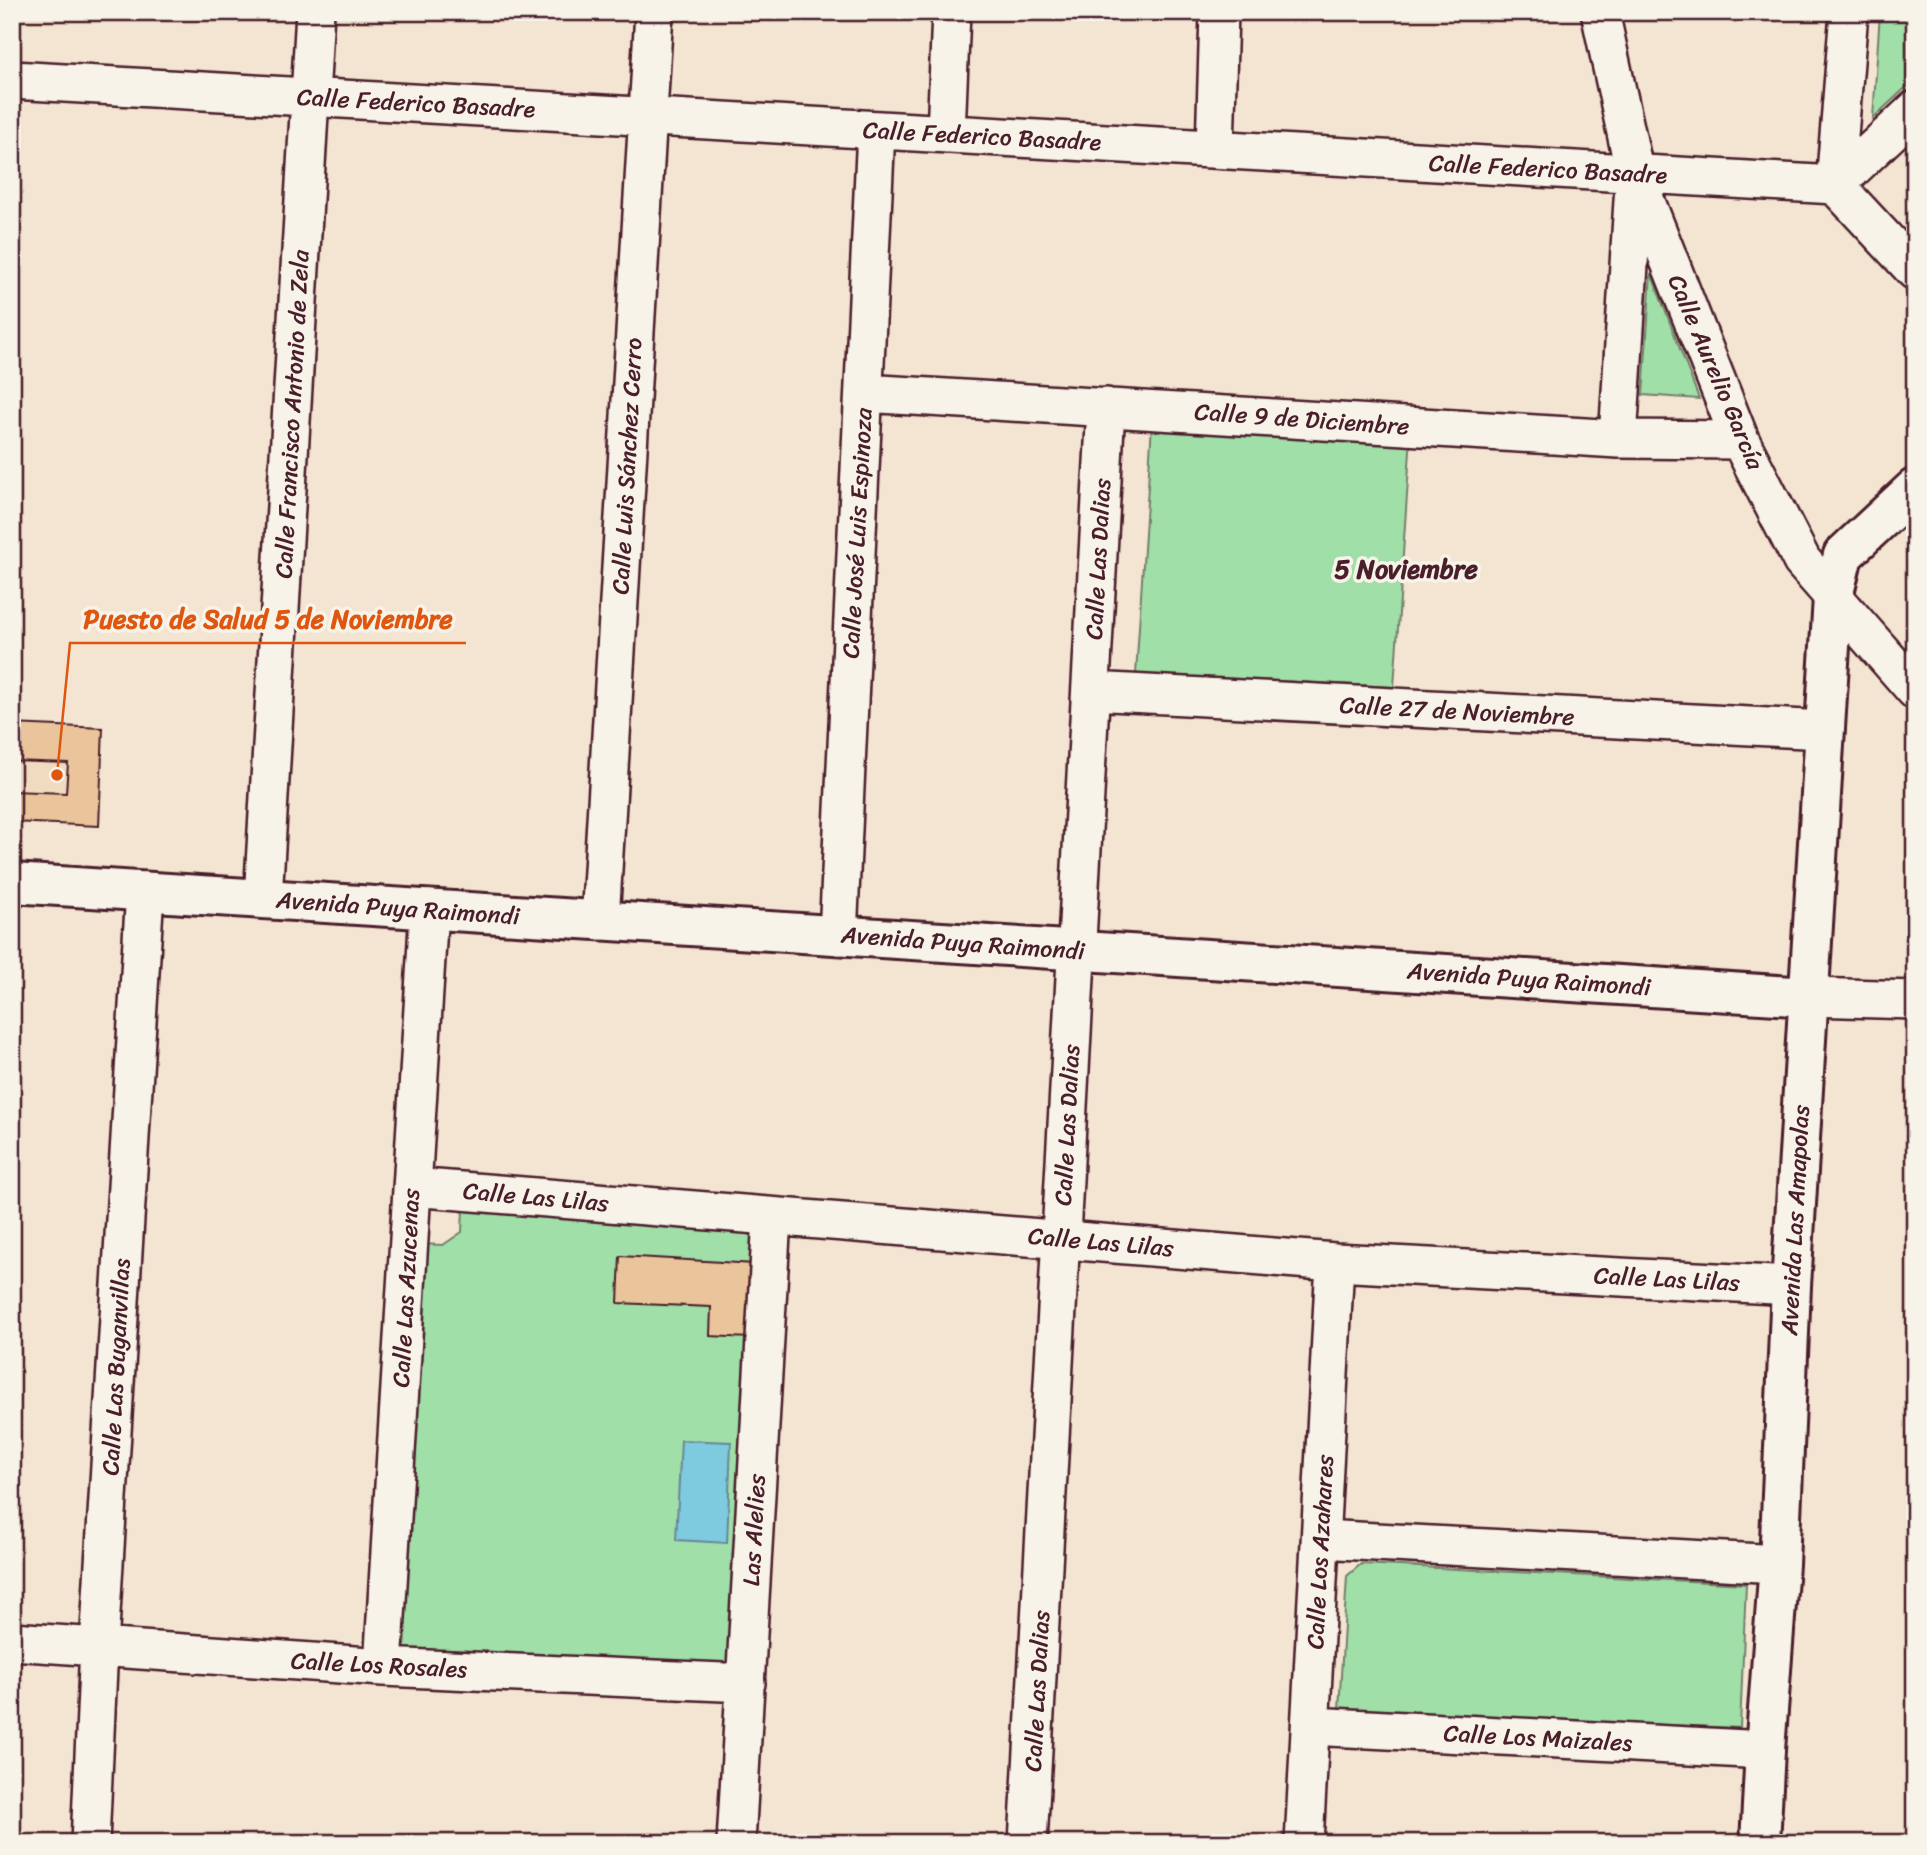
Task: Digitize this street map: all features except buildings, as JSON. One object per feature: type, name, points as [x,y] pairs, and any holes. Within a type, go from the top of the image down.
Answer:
[{"type":"street","name":"Calle Francisco Antonio de Zela","points":[[263,899],[315,12]]},
{"type":"street","name":"Calle Luis Sánchez Cerro","points":[[600,920],[654,12]]},
{"type":"street","points":[[946,134],[951,12]]},
{"type":"street","points":[[1215,149],[1219,12]]},
{"type":"street","name":"Calle Aurelio García","points":[[1600,12],[1635,174],[1740,440],[1802,561],[1915,690]]},
{"type":"street","points":[[1849,12],[1835,185],[1915,271]]},
{"type":"street","name":"Calle Federico Basadre","points":[[12,79],[1835,185]]},
{"type":"street","points":[[1835,185],[1915,110]]},
{"type":"street","name":"Calle José Luis Espinoza","points":[[838,936],[876,130]]},
{"type":"street","points":[[1618,439],[1635,174]]},
{"type":"street","name":"Calle 9 de Diciembre","points":[[864,393],[1618,439],[1740,440]]},
{"type":"street","name":"Calle Las Dalias","points":[[1028,1843],[1107,407]]},
{"type":"street","name":"Avenida Las Amapolas","points":[[1760,1843],[1779,1564],[1791,1286],[1833,597],[1843,555],[1915,488]]},
{"type":"street","name":"Calle 27 de Noviembre","points":[[1091,691],[1824,730]]},
{"type":"street","name":"Avenida Puya Raimondi","points":[[12,883],[1809,997],[1915,1000]]},
{"type":"street","name":"Calle Las Buganvillas","points":[[90,1843],[99,1646],[145,891]]},
{"type":"street","name":"Calle Las Azucenas","points":[[383,1667],[429,909]]},
{"type":"street","name":"Calle Las Lilas","points":[[412,1187],[1335,1262],[1791,1286]]},
{"type":"street","name":"Las Alelies","points":[[736,1843],[772,1217]]},
{"type":"street","name":"Calle Los Azahares","points":[[1304,1843],[1335,1262]]},
{"type":"street","points":[[1321,1539],[1779,1564]]},
{"type":"street","name":"Calle Los Rosales","points":[[12,1640],[383,1667],[746,1683]]},
{"type":"street","name":"Calle Los Maizales","points":[[1311,1726],[1765,1750]]},
{"type":"shaded area","points":[[12,724],[103,728],[99,826],[12,822]]},
{"type":"green space","points":[[1880,12],[1915,12],[1915,79],[1873,118]]},
{"type":"green space","points":[[1651,273],[1699,399],[1643,395]]},
{"type":"green space","points":[[1152,424],[1411,436],[1394,687],[1136,674]]},
{"type":"green space","points":[[463,1209],[757,1227],[729,1669],[398,1649],[421,1244],[443,1245],[462,1232]]},
{"type":"green space","points":[[1361,1564],[1746,1584],[1740,1728],[1339,1709],[1347,1576]]},
{"type":"water","points":[[681,1440],[731,1442],[727,1543],[676,1540]]},
{"type":"place","name":"Puesto de Salud 5 de Noviembre","points":[[57,775]]},
{"type":"district","name":"5 Noviembre","points":[[1406,569]]}]
